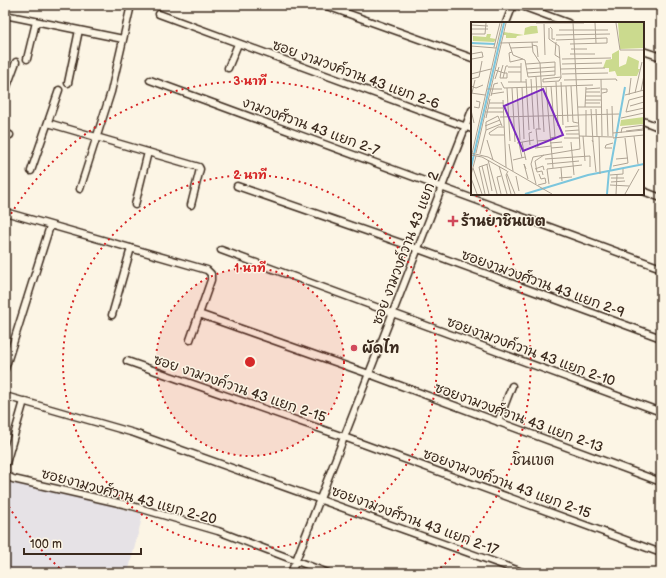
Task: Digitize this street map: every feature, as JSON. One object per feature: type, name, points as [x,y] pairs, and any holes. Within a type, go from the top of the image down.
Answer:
[{"type":"street","points":[[80,189],[98,138],[111,92],[131,5]]},
{"type":"street","points":[[324,5],[471,58]]},
{"type":"street","points":[[506,22],[513,5]]},
{"type":"street","points":[[518,5],[565,22]]},
{"type":"street","name":"ซอย งามวงค์วาน 43 แยก 2-6","points":[[159,14],[469,128]]},
{"type":"street","points":[[5,15],[123,39]]},
{"type":"street","points":[[27,59],[36,22]]},
{"type":"street","points":[[68,83],[79,30]]},
{"type":"street","points":[[228,68],[238,44]]},
{"type":"street","points":[[644,50],[661,57]]},
{"type":"street","points":[[5,92],[16,62]]},
{"type":"street","name":"งามวงศ์วาน 43 แยก 2-7","points":[[150,80],[661,268]]},
{"type":"street","points":[[31,171],[59,90]]},
{"type":"street","name":"ซอย งามวงค์วาน 43 แยก 2","points":[[291,573],[442,187],[469,128],[471,116]]},
{"type":"street","points":[[644,121],[661,128]]},
{"type":"street","points":[[48,123],[200,168],[191,206]]},
{"type":"street","points":[[135,205],[148,152]]},
{"type":"street","name":"ซอยงามวงศ์วาน 43 แยก 2-9","points":[[236,186],[418,249],[661,338]]},
{"type":"street","points":[[644,191],[661,198]]},
{"type":"street","points":[[5,212],[209,272],[211,274],[211,280],[190,340]]},
{"type":"street","points":[[5,370],[50,226]]},
{"type":"street","points":[[112,315],[131,248]]},
{"type":"street","name":"ซอยงามวงค์วาน 43 แยก 2-10","points":[[221,250],[661,412]]},
{"type":"street","name":"ซอยงามวงศ์วาน 43 แยก 2-13","points":[[199,314],[369,374],[661,482]]},
{"type":"street","name":"ซอย งามวงค์วาน 43 แยก 2-15","points":[[128,361],[344,437]]},
{"type":"street","points":[[498,422],[512,386]]},
{"type":"street","name":"ซอยงามวงศ์วาน 43 แยก 2-17","points":[[5,396],[134,433],[320,498],[525,573]]},
{"type":"street","name":"ซอยงามวงศ์วาน 43 แยก 2-20","points":[[24,401],[5,468],[5,475],[13,479],[132,506],[218,531],[296,561]]},
{"type":"street","name":"ซอยงามวงค์วาน 43 แยก 2-15","points":[[344,437],[661,553]]},
{"type":"street","points":[[296,561],[328,573]]},
{"type":"shaded area","points":[[5,478],[143,514],[128,573],[5,573]]},
{"type":"place","name":"ร้านยาชินเขต","points":[[453,221]]},
{"type":"place","name":"ผัดไท","points":[[354,348]]},
{"type":"district","name":"ชินเขต","points":[[533,460]]}]
